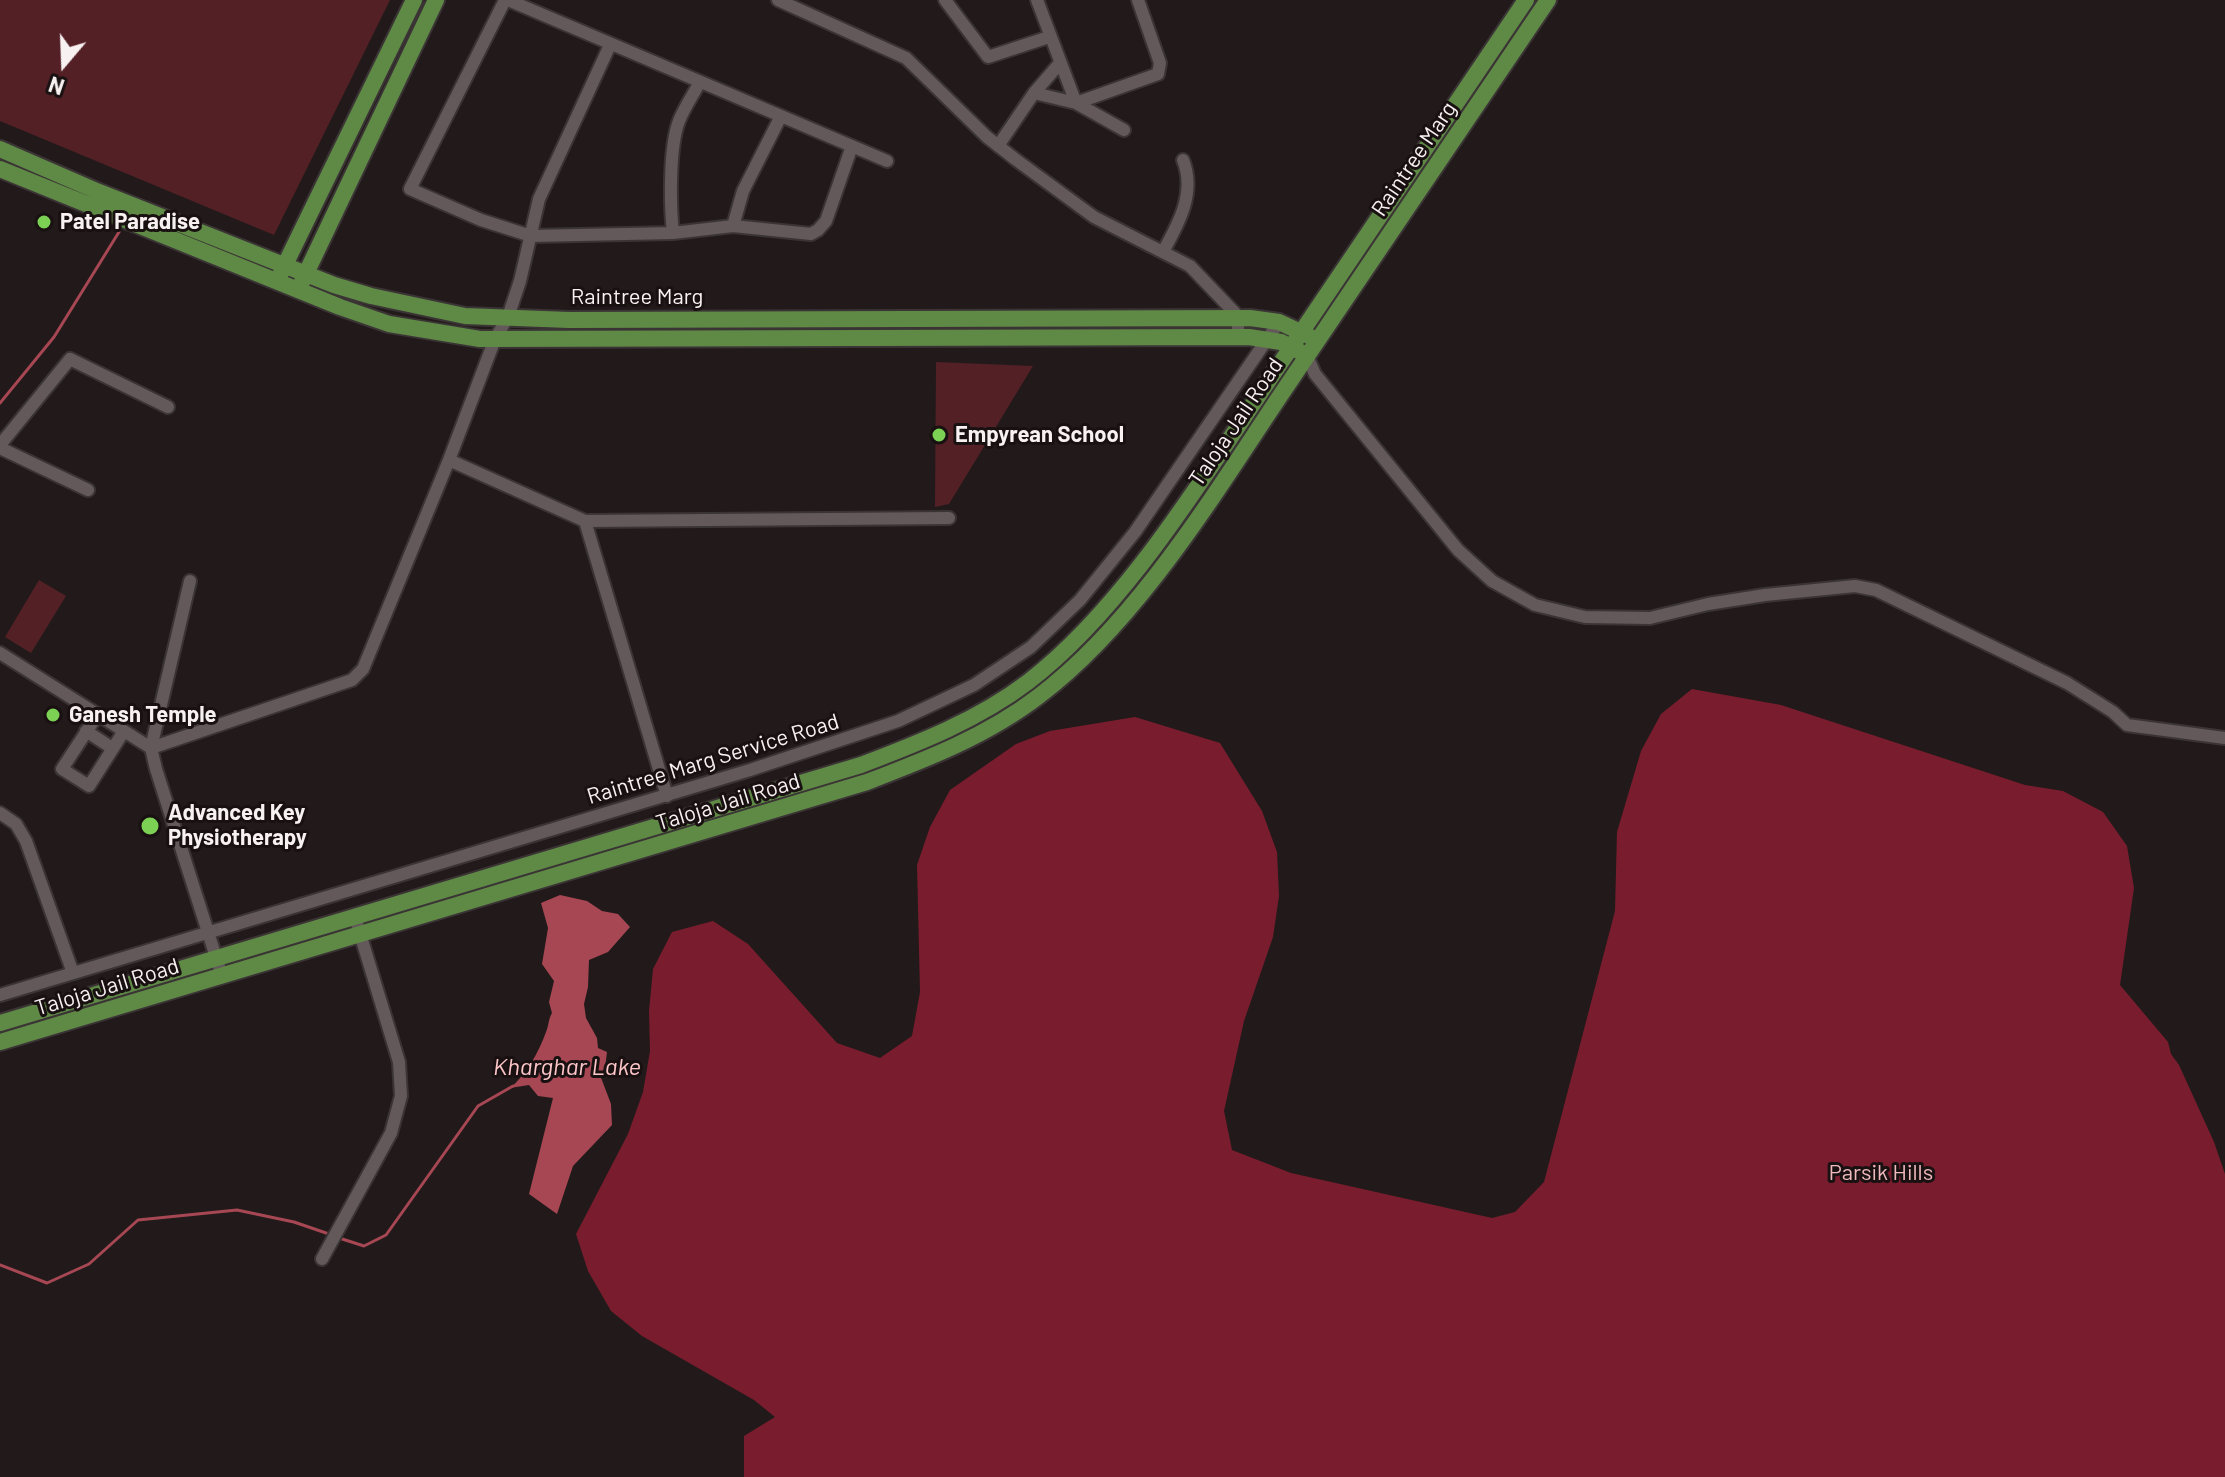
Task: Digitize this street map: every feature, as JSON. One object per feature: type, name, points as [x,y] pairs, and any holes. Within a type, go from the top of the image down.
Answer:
[{"type":"main road","points":[[278,282],[414,0]]},
{"type":"main road","points":[[297,291],[436,0]]},
{"type":"main road","name":"Raintree Marg","points":[[1292,347],[1526,0]]},
{"type":"main road","name":"Raintree Marg","points":[[1312,349],[1548,0]]},
{"type":"main road","name":"Raintree Marg","points":[[0,149],[96,199]]},
{"type":"main road","name":"Raintree Marg","points":[[0,169],[96,199],[352,291],[430,310],[484,318],[1238,318],[1279,322],[1302,332],[1312,349]]},
{"type":"main road","name":"Raintree Marg","points":[[136,215],[297,291],[389,324],[495,339],[1238,337],[1268,338],[1292,347],[1312,349]]},
{"type":"main road","name":"Taloja Jail Road","points":[[0,1023],[861,765],[917,744],[1000,702],[1030,681],[1085,629],[1130,576],[1195,489],[1292,347]]},
{"type":"main road","name":"Taloja Jail Road","points":[[0,1042],[867,782],[925,760],[1010,717],[1041,695],[1089,651],[1160,568],[1312,349]]},
{"type":"street","points":[[852,146],[829,215],[811,234],[733,226],[673,233],[531,236],[481,220],[410,189],[506,0],[610,45],[700,82],[781,116],[852,146],[887,161]]},
{"type":"street","points":[[778,0],[906,58],[998,146],[1094,217],[1164,250],[1197,272],[1219,293],[1238,318],[1238,337]]},
{"type":"street","points":[[809,14],[818,0]]},
{"type":"street","points":[[945,0],[988,57],[1049,37]]},
{"type":"street","points":[[1037,0],[1076,103]]},
{"type":"street","points":[[1076,103],[1158,74],[1160,63],[1138,0]]},
{"type":"street","points":[[151,748],[352,680],[363,669],[495,339],[508,317],[539,199],[610,45]]},
{"type":"street","points":[[998,146],[1034,93],[1060,63]]},
{"type":"street","points":[[673,233],[671,208],[676,135],[679,121],[700,82]]},
{"type":"street","points":[[1034,93],[1076,103],[1124,130]]},
{"type":"street","points":[[733,226],[743,191],[781,116]]},
{"type":"street","points":[[1164,250],[1180,220],[1187,195],[1187,171],[1183,160]]},
{"type":"street","name":"Raintree Marg Service Road","points":[[0,995],[667,796],[898,721],[974,685],[1031,647],[1080,600],[1135,532],[1279,322]]},
{"type":"street","points":[[1312,349],[1315,374],[1458,550],[1492,581],[1535,605],[1585,617],[1650,618],[1765,595],[1855,586],[1876,590],[2067,683],[2113,712],[2127,725],[2225,738]]},
{"type":"street","points":[[88,490],[0,447],[70,359],[168,407]]},
{"type":"street","points":[[449,460],[585,521],[949,518]]},
{"type":"street","points":[[585,521],[667,796]]},
{"type":"street","points":[[190,581],[151,748],[222,976]]},
{"type":"street","points":[[0,653],[151,748]]},
{"type":"street","points":[[98,714],[62,769],[89,786],[124,731]]},
{"type":"street","points":[[86,731],[112,748]]},
{"type":"street","points":[[0,813],[16,824],[26,841],[73,973]]},
{"type":"street","points":[[322,1259],[391,1133],[401,1096],[399,1062],[355,917]]},
{"type":"shaded area","points":[[0,0],[390,0],[274,235],[0,121]]},
{"type":"shaded area","points":[[936,362],[1033,366],[949,504],[935,507]]},
{"type":"shaded area","points":[[39,580],[66,596],[31,653],[5,637]]},
{"type":"green space","name":"Parsik Hills","points":[[1692,689],[1781,705],[2025,785],[2063,791],[2103,812],[2127,846],[2134,888],[2120,985],[2168,1042],[2214,1142],[2225,1174],[2225,1477],[744,1477],[744,1436],[775,1417],[754,1400],[642,1336],[611,1311],[588,1271],[576,1234],[628,1134],[643,1092],[650,1051],[649,1011],[653,969],[672,932],[713,921],[748,944],[837,1043],[880,1058],[912,1036],[920,992],[917,865],[930,827],[950,790],[1016,744],[1050,731],[1135,717],[1220,743],[1262,811],[1277,852],[1279,896],[1273,937],[1244,1021],[1224,1111],[1232,1150],[1291,1173],[1492,1218],[1515,1212],[1544,1182],[1615,911],[1617,832],[1641,751],[1661,714]]},
{"type":"water","name":"Kharghar Lake","points":[[560,895],[587,901],[602,911],[618,914],[630,927],[608,952],[589,960],[584,1004],[598,1048],[607,1052],[605,1068],[600,1075],[611,1104],[612,1125],[573,1166],[557,1214],[529,1194],[553,1098],[538,1096],[529,1085],[510,1088],[536,1055],[552,1013],[549,1002],[554,981],[542,964],[548,928],[541,903]]},
{"type":"waterway","points":[[0,403],[54,337],[119,232]]},
{"type":"waterway","points":[[336,1237],[364,1246],[386,1235],[478,1106],[513,1086]]},
{"type":"waterway","points":[[0,1265],[47,1283],[89,1264],[138,1220],[237,1210],[294,1222],[329,1234]]},
{"type":"place","name":"Patel Paradise","points":[[44,222]]},
{"type":"place","name":"Empyrean School","points":[[939,435]]},
{"type":"place","name":"Ganesh Temple","points":[[53,715]]},
{"type":"place","name":"Advanced Key Physiotherapy","points":[[150,826]]}]
